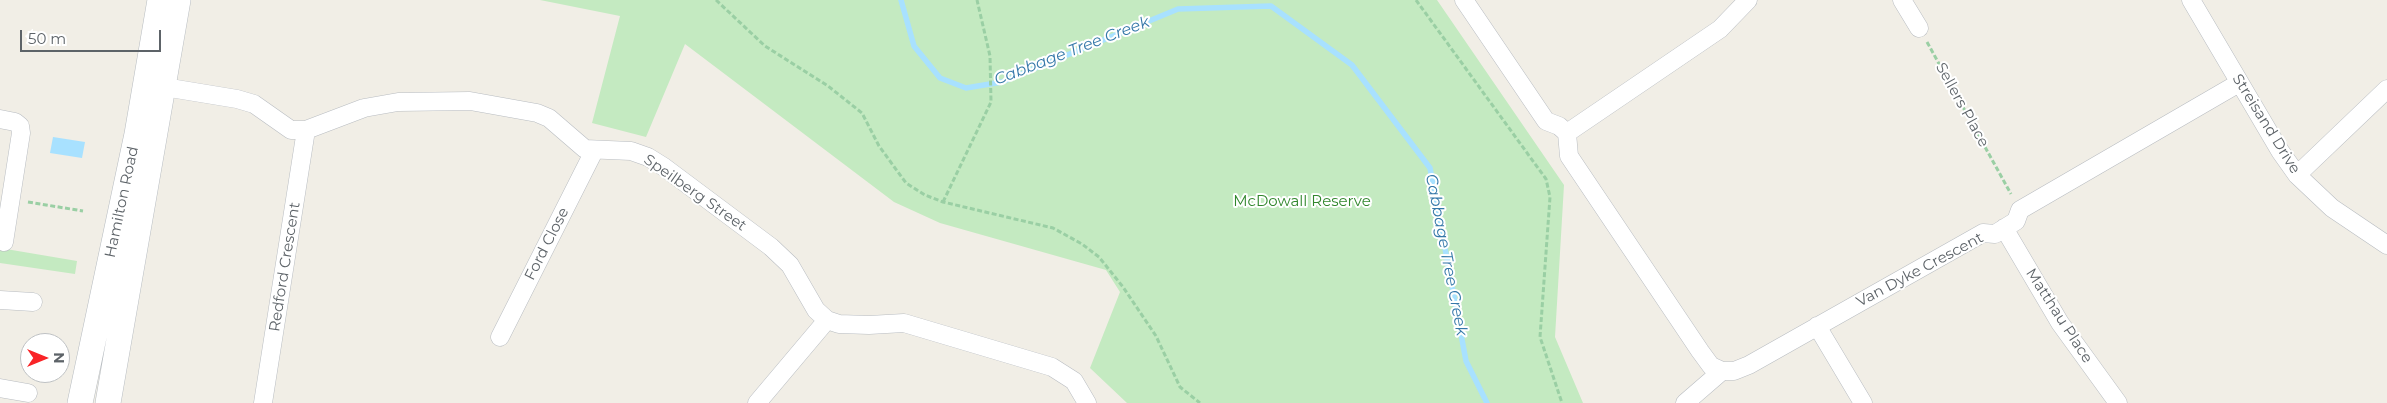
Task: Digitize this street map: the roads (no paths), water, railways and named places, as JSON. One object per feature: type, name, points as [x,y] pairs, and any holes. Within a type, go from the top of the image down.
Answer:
[{"type":"main road","name":"Hamilton Road","points":[[108,403],[155,85],[160,0]]},
{"type":"main road","name":"Hamilton Road","points":[[80,403],[155,85],[178,0]]},
{"type":"street","points":[[1464,0],[1546,121],[1559,126],[1568,133],[1569,156],[1700,351],[1711,366],[1722,371]]},
{"type":"street","points":[[1568,133],[1720,29],[1748,0]]},
{"type":"street","points":[[1902,0],[1919,28]]},
{"type":"street","name":"Streisand Drive","points":[[2191,0],[2239,83],[2297,176],[2332,208],[2387,245]]},
{"type":"street","points":[[2004,228],[2016,221],[2020,210],[2239,83]]},
{"type":"street","points":[[155,85],[254,104],[291,130],[306,130],[364,108],[398,102],[470,101],[537,113],[549,118],[585,149],[594,151]]},
{"type":"street","points":[[2297,176],[2387,89]]},
{"type":"street","points":[[0,119],[15,122],[20,126],[21,134],[4,242]]},
{"type":"street","name":"Redford Crescent","points":[[264,403],[306,130]]},
{"type":"street","name":"Speilberg Street","points":[[594,151],[632,151],[648,157],[664,167],[771,247],[790,265],[816,310],[827,320]]},
{"type":"street","name":"Ford Close","points":[[500,336],[594,151]]},
{"type":"street","name":"Van Dyke Crescent","points":[[1685,403],[1722,371],[1734,371],[1749,365],[1983,233],[1995,234],[2004,228]]},
{"type":"street","name":"Matthau Place","points":[[2004,228],[2060,323],[2118,403]]},
{"type":"street","points":[[0,300],[33,302]]},
{"type":"street","points":[[757,403],[827,320],[839,324],[869,325],[904,322],[1052,367],[1074,381],[1087,403]]},
{"type":"street","points":[[1817,326],[1864,403]]},
{"type":"street","points":[[0,388],[28,393]]},
{"type":"water","points":[[53,137],[85,142],[82,158],[50,153]]},
{"type":"waterway","name":"Cabbage Tree Creek","points":[[901,0],[914,46],[940,78],[966,88],[1002,82],[1178,9],[1271,6],[1352,65],[1430,168],[1466,361],[1487,403]]},
{"type":"park label","name":"McDowall Reserve","points":[[1302,202]]}]
